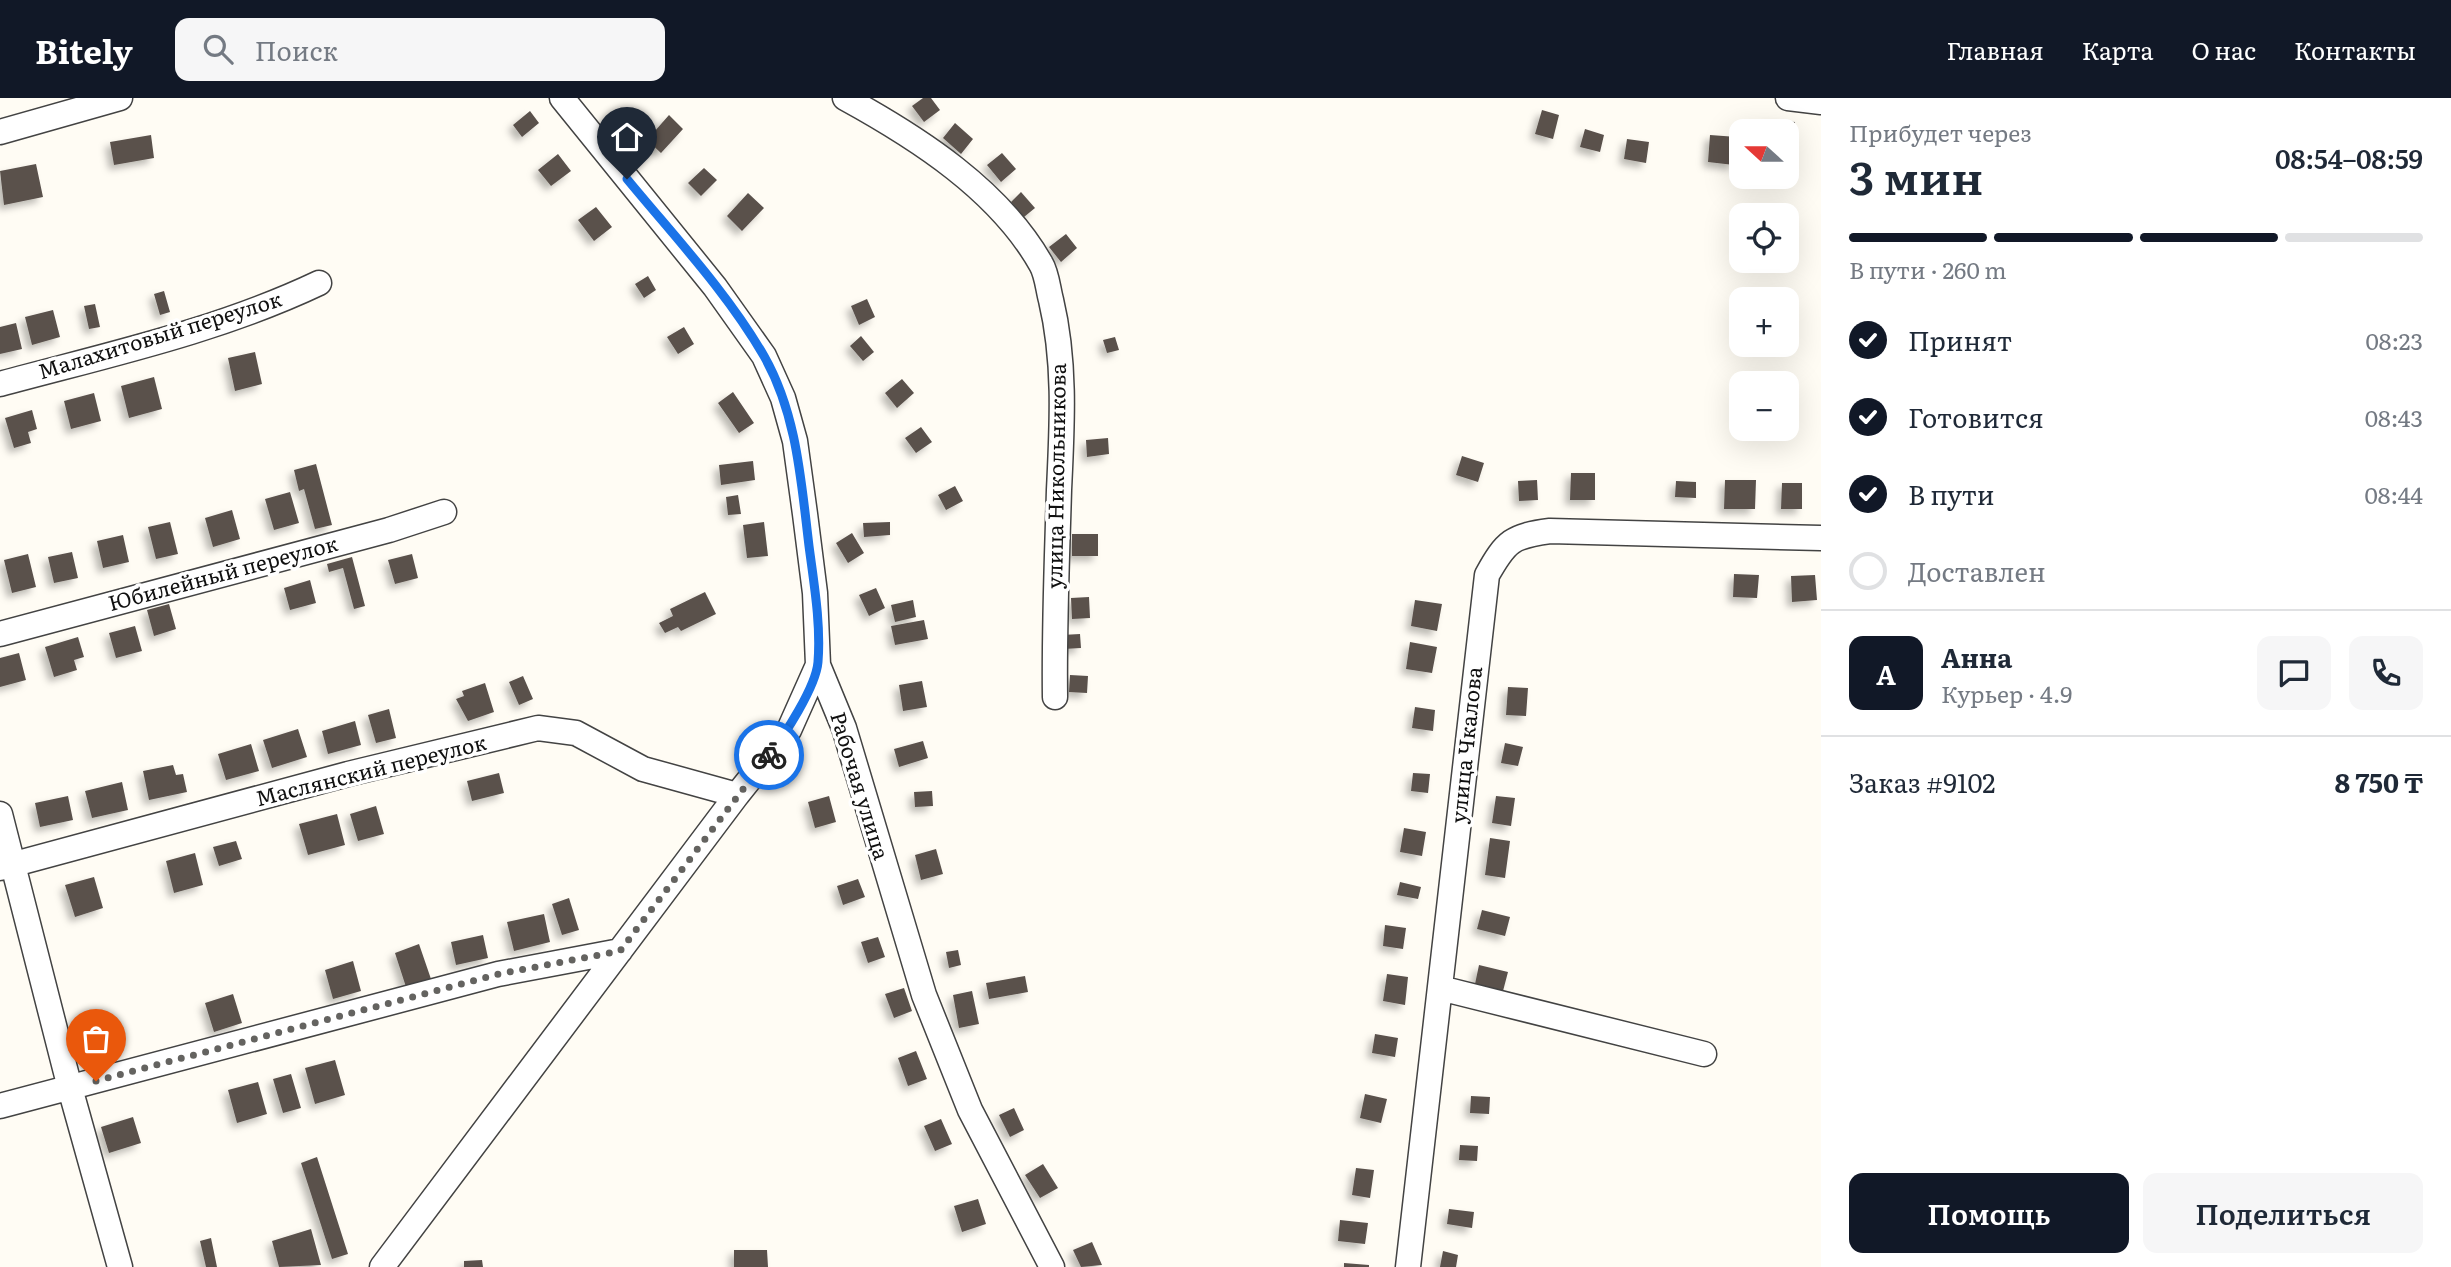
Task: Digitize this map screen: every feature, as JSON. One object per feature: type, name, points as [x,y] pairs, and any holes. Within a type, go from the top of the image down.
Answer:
[{"type":"street","points":[[0,132],[120,98]]},
{"type":"street","name":"Рабочая улица","points":[[562,98],[715,287],[764,356],[783,398],[795,441],[802,489],[815,593],[818,665],[844,729],[924,995],[971,1110],[1052,1267]]},
{"type":"street","name":"улица Никольникова","points":[[845,98],[926,148],[972,183],[1012,224],[1042,266],[1056,322],[1062,390],[1054,633],[1055,698]]},
{"type":"street","points":[[1788,98],[1821,102]]},
{"type":"street","name":"Малахитовый переулок","points":[[0,384],[173,337],[272,305],[319,283]]},
{"type":"street","name":"Юбилейный переулок","points":[[0,634],[389,530],[444,512]]},
{"type":"street","name":"улица Чкалова","points":[[1408,1267],[1487,575],[1502,548],[1520,535],[1550,531],[1821,538]]},
{"type":"street","points":[[382,1267],[737,795],[789,730],[818,665]]},
{"type":"street","name":"Маслянский переулок","points":[[7,866],[348,775],[538,728],[576,733],[643,769],[737,795]]},
{"type":"street","points":[[0,814],[7,866],[120,1267]]},
{"type":"street","points":[[0,1106],[499,974],[620,951]]},
{"type":"street","points":[[1440,988],[1704,1054]]},
{"type":"building","points":[[923,98],[931,98],[940,110],[924,122],[912,106]]},
{"type":"building","points":[[1542,110],[1559,115],[1553,139],[1535,134]]},
{"type":"building","points":[[530,111],[539,123],[522,137],[513,125]]},
{"type":"building","points":[[669,115],[683,129],[661,153],[647,140]]},
{"type":"building","points":[[955,123],[973,139],[961,154],[943,138]]},
{"type":"building","points":[[1585,129],[1604,135],[1600,152],[1580,147]]},
{"type":"building","points":[[151,135],[154,158],[114,165],[110,142]]},
{"type":"building","points":[[1710,135],[1729,136],[1729,164],[1708,162]]},
{"type":"building","points":[[1627,139],[1649,142],[1646,163],[1624,159]]},
{"type":"building","points":[[1002,153],[1016,169],[1001,182],[987,165]]},
{"type":"building","points":[[558,154],[571,171],[551,186],[538,170]]},
{"type":"building","points":[[36,164],[43,197],[4,205],[0,171]]},
{"type":"building","points":[[704,168],[717,180],[701,196],[688,183]]},
{"type":"building","points":[[1021,192],[1035,208],[1024,217],[1011,202]]},
{"type":"building","points":[[748,193],[764,208],[742,231],[727,216]]},
{"type":"building","points":[[596,207],[612,227],[594,241],[578,220]]},
{"type":"building","points":[[1066,234],[1077,248],[1061,262],[1049,247]]},
{"type":"building","points":[[648,276],[656,290],[644,298],[635,284]]},
{"type":"building","points":[[164,291],[170,312],[160,315],[154,294]]},
{"type":"building","points":[[867,299],[875,317],[859,325],[851,306]]},
{"type":"building","points":[[95,304],[100,327],[89,329],[84,306]]},
{"type":"building","points":[[53,310],[60,337],[32,345],[25,317]]},
{"type":"building","points":[[16,323],[22,349],[0,354],[0,327]]},
{"type":"building","points":[[684,327],[694,344],[678,354],[667,337]]},
{"type":"building","points":[[861,336],[874,352],[863,361],[850,346]]},
{"type":"building","points":[[1115,337],[1119,350],[1107,353],[1103,340]]},
{"type":"building","points":[[255,352],[262,384],[235,391],[228,358]]},
{"type":"building","points":[[154,377],[162,409],[129,418],[121,386]]},
{"type":"building","points":[[902,379],[914,393],[897,408],[885,393]]},
{"type":"building","points":[[733,392],[754,423],[739,433],[718,403]]},
{"type":"building","points":[[94,393],[101,421],[71,429],[64,401]]},
{"type":"building","points":[[32,410],[37,429],[28,432],[31,443],[14,448],[5,418]]},
{"type":"building","points":[[921,427],[932,442],[916,453],[905,438]]},
{"type":"building","points":[[1108,438],[1109,454],[1087,457],[1086,440]]},
{"type":"building","points":[[1462,456],[1484,463],[1478,482],[1456,475]]},
{"type":"building","points":[[753,461],[755,480],[721,485],[719,465]]},
{"type":"building","points":[[316,464],[332,525],[315,529],[304,489],[299,491],[294,470]]},
{"type":"building","points":[[1571,473],[1595,473],[1595,500],[1570,500]]},
{"type":"building","points":[[1537,480],[1538,500],[1519,501],[1518,481]]},
{"type":"building","points":[[1725,480],[1756,480],[1755,509],[1724,509]]},
{"type":"building","points":[[1676,481],[1696,482],[1696,498],[1675,497]]},
{"type":"building","points":[[1782,483],[1802,483],[1802,509],[1781,509]]},
{"type":"building","points":[[955,486],[963,501],[946,510],[938,495]]},
{"type":"building","points":[[290,492],[299,523],[274,530],[265,499]]},
{"type":"building","points":[[738,495],[741,514],[728,515],[726,497]]},
{"type":"building","points":[[232,510],[240,539],[213,547],[205,518]]},
{"type":"building","points":[[170,522],[178,554],[156,559],[148,527]]},
{"type":"building","points":[[764,522],[768,556],[747,558],[743,525]]},
{"type":"building","points":[[890,522],[890,535],[864,537],[863,523]]},
{"type":"building","points":[[852,533],[864,553],[848,563],[836,543]]},
{"type":"building","points":[[1072,534],[1098,534],[1098,556],[1072,556]]},
{"type":"building","points":[[123,535],[129,562],[103,568],[97,541]]},
{"type":"building","points":[[72,552],[78,578],[54,583],[48,557]]},
{"type":"building","points":[[28,554],[36,587],[12,593],[4,560]]},
{"type":"building","points":[[412,554],[418,578],[395,584],[388,560]]},
{"type":"building","points":[[352,557],[365,606],[354,609],[343,568],[329,572],[327,564]]},
{"type":"building","points":[[1734,574],[1759,575],[1757,598],[1733,597]]},
{"type":"building","points":[[1815,575],[1817,600],[1792,602],[1791,576]]},
{"type":"building","points":[[310,580],[316,603],[290,610],[284,588]]},
{"type":"building","points":[[876,588],[885,608],[869,616],[859,595]]},
{"type":"building","points":[[705,592],[716,614],[681,631],[678,627],[665,633],[659,623],[673,616],[670,609]]},
{"type":"building","points":[[1089,597],[1090,618],[1072,619],[1071,598]]},
{"type":"building","points":[[913,600],[916,617],[895,622],[891,605]]},
{"type":"building","points":[[1415,600],[1442,604],[1437,631],[1411,626]]},
{"type":"building","points":[[169,604],[176,629],[154,636],[147,610]]},
{"type":"building","points":[[924,620],[928,639],[895,645],[891,626]]},
{"type":"building","points":[[135,626],[142,651],[116,658],[109,633]]},
{"type":"building","points":[[1080,634],[1081,648],[1063,649],[1062,635]]},
{"type":"building","points":[[78,637],[84,657],[74,660],[77,670],[54,677],[45,647]]},
{"type":"building","points":[[1410,642],[1437,647],[1432,673],[1406,669]]},
{"type":"building","points":[[19,653],[26,680],[0,687],[0,658]]},
{"type":"building","points":[[1070,675],[1088,676],[1087,693],[1069,692]]},
{"type":"building","points":[[523,676],[533,699],[519,705],[509,682]]},
{"type":"building","points":[[922,681],[927,707],[903,711],[899,685]]},
{"type":"building","points":[[485,683],[494,712],[468,721],[456,699],[464,696],[462,691]]},
{"type":"building","points":[[1508,687],[1528,688],[1526,716],[1506,715]]},
{"type":"building","points":[[1415,707],[1435,710],[1433,731],[1412,728]]},
{"type":"building","points":[[389,709],[396,738],[376,743],[368,715]]},
{"type":"building","points":[[355,721],[361,745],[328,754],[322,731]]},
{"type":"building","points":[[298,729],[307,757],[272,768],[263,740]]},
{"type":"building","points":[[923,741],[928,758],[899,767],[894,749]]},
{"type":"building","points":[[1505,743],[1523,747],[1518,766],[1501,763]]},
{"type":"building","points":[[251,744],[259,771],[226,780],[218,754]]},
{"type":"building","points":[[173,765],[176,775],[183,774],[187,792],[149,800],[143,771]]},
{"type":"building","points":[[499,773],[504,793],[472,801],[467,781]]},
{"type":"building","points":[[1413,773],[1430,774],[1428,793],[1411,791]]},
{"type":"building","points":[[122,782],[128,810],[92,818],[85,791]]},
{"type":"building","points":[[932,791],[933,806],[915,807],[914,792]]},
{"type":"building","points":[[68,796],[73,820],[40,827],[35,803]]},
{"type":"building","points":[[829,796],[836,822],[815,828],[808,802]]},
{"type":"building","points":[[1496,796],[1515,798],[1511,826],[1492,823]]},
{"type":"building","points":[[376,806],[384,834],[358,841],[350,814]]},
{"type":"building","points":[[337,814],[345,845],[308,855],[299,824]]},
{"type":"building","points":[[1404,828],[1426,832],[1422,856],[1400,852]]},
{"type":"building","points":[[1490,838],[1510,841],[1505,878],[1485,875]]},
{"type":"building","points":[[236,841],[242,859],[219,866],[213,847]]},
{"type":"building","points":[[936,849],[943,874],[921,880],[915,855]]},
{"type":"building","points":[[195,853],[203,885],[174,893],[166,861]]},
{"type":"building","points":[[94,877],[103,908],[75,917],[65,885]]},
{"type":"building","points":[[858,879],[865,897],[843,905],[837,886]]},
{"type":"building","points":[[1400,882],[1421,887],[1418,899],[1397,895]]},
{"type":"building","points":[[569,898],[579,930],[562,935],[552,904]]},
{"type":"building","points":[[1482,910],[1510,917],[1505,936],[1477,929]]},
{"type":"building","points":[[544,914],[550,942],[514,951],[507,922]]},
{"type":"building","points":[[1385,925],[1406,928],[1403,949],[1383,946]]},
{"type":"building","points":[[483,935],[488,958],[456,965],[451,942]]},
{"type":"building","points":[[878,937],[885,957],[868,963],[861,942]]},
{"type":"building","points":[[419,944],[431,979],[406,987],[395,953]]},
{"type":"building","points":[[958,950],[961,965],[949,968],[946,952]]},
{"type":"building","points":[[353,961],[361,991],[333,999],[325,970]]},
{"type":"building","points":[[1479,965],[1508,972],[1503,991],[1475,984]]},
{"type":"building","points":[[1387,974],[1408,977],[1405,1005],[1383,1001]]},
{"type":"building","points":[[1025,976],[1028,992],[989,999],[986,983]]},
{"type":"building","points":[[904,988],[912,1011],[894,1018],[885,994]]},
{"type":"building","points":[[972,991],[979,1024],[959,1028],[953,995]]},
{"type":"building","points":[[233,994],[242,1023],[214,1032],[205,1003]]},
{"type":"building","points":[[1375,1034],[1398,1038],[1395,1057],[1372,1053]]},
{"type":"building","points":[[916,1051],[927,1079],[908,1086],[898,1058]]},
{"type":"building","points":[[335,1060],[345,1095],[315,1104],[305,1068]]},
{"type":"building","points":[[291,1074],[301,1108],[283,1113],[273,1079]]},
{"type":"building","points":[[258,1082],[267,1114],[237,1123],[228,1090]]},
{"type":"building","points":[[1365,1094],[1387,1099],[1381,1123],[1360,1118]]},
{"type":"building","points":[[1471,1096],[1490,1097],[1489,1114],[1470,1113]]},
{"type":"building","points":[[1014,1108],[1024,1130],[1010,1137],[999,1115]]},
{"type":"building","points":[[133,1117],[141,1143],[109,1153],[101,1127]]},
{"type":"building","points":[[941,1119],[952,1144],[935,1151],[924,1126]]},
{"type":"building","points":[[1460,1145],[1478,1146],[1477,1161],[1459,1160]]},
{"type":"building","points":[[317,1157],[348,1254],[332,1259],[301,1163]]},
{"type":"building","points":[[1043,1164],[1058,1188],[1040,1198],[1025,1175]]},
{"type":"building","points":[[1356,1168],[1374,1170],[1370,1198],[1352,1195]]},
{"type":"building","points":[[978,1199],[986,1224],[962,1232],[954,1206]]},
{"type":"building","points":[[1449,1209],[1474,1212],[1472,1228],[1447,1224]]},
{"type":"building","points":[[1340,1220],[1368,1223],[1365,1244],[1338,1241]]},
{"type":"building","points":[[311,1229],[321,1265],[279,1267],[272,1241]]},
{"type":"building","points":[[211,1238],[217,1267],[206,1267],[200,1241]]},
{"type":"building","points":[[1092,1242],[1102,1265],[1081,1267],[1073,1250]]},
{"type":"building","points":[[734,1250],[767,1250],[768,1267],[734,1267]]},
{"type":"building","points":[[1443,1251],[1458,1255],[1456,1267],[1440,1267]]},
{"type":"building","points":[[482,1260],[483,1267],[464,1267],[464,1261]]},
{"type":"building","points":[[1344,1263],[1369,1265],[1369,1267],[1344,1267]]},
{"type":"way so far","points":[[96,1081],[411,1000],[499,974],[620,951],[769,755]]},
{"type":"route","points":[[627,179],[715,287],[764,356],[783,398],[795,441],[815,593],[818,665],[789,730],[769,755]]}]
